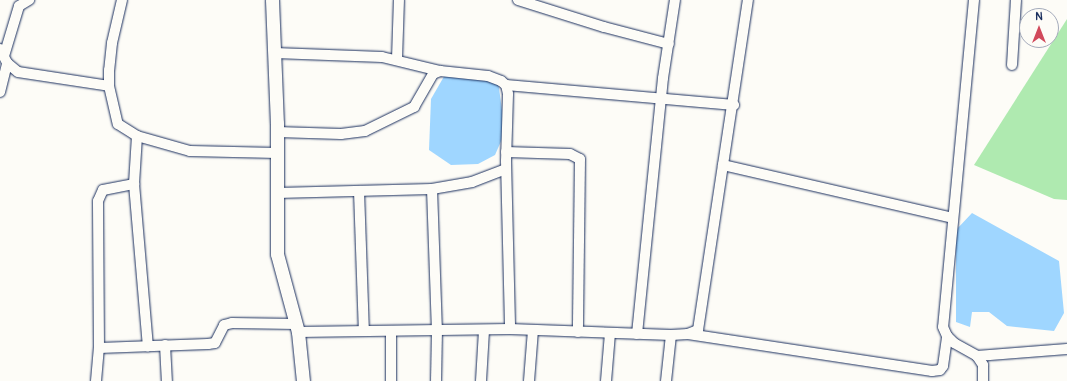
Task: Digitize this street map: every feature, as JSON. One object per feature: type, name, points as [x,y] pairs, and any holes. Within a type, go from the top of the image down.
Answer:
[{"type":"street","points":[[0,92],[4,56],[19,6],[29,0]]},
{"type":"street","points":[[122,0],[112,44],[108,86],[118,124],[137,136],[190,151],[277,153]]},
{"type":"street","points":[[272,0],[277,132],[277,254],[297,328],[303,381]]},
{"type":"street","points":[[397,59],[399,0]]},
{"type":"street","points":[[518,0],[611,29],[669,44]]},
{"type":"street","points":[[637,334],[661,98],[675,0]]},
{"type":"street","points":[[688,334],[698,330],[701,322],[723,165],[734,105],[748,0]]},
{"type":"street","points":[[974,0],[952,218],[943,327],[947,336],[976,356],[983,365],[982,381]]},
{"type":"street","points":[[1012,65],[1016,0]]},
{"type":"street","points":[[275,52],[397,59],[440,71],[488,76],[506,86],[734,105]]},
{"type":"street","points":[[4,56],[18,72],[108,86]]},
{"type":"street","points":[[277,132],[341,134],[365,131],[414,107],[432,74],[440,71]]},
{"type":"street","points":[[506,86],[506,169],[510,330]]},
{"type":"street","points":[[137,136],[134,184],[148,346]]},
{"type":"street","points":[[506,152],[570,154],[580,159],[578,332]]},
{"type":"street","points":[[723,165],[952,218]]},
{"type":"street","points":[[277,193],[432,189],[472,182],[506,169]]},
{"type":"street","points":[[96,381],[99,348],[99,194],[110,188],[134,184]]},
{"type":"street","points":[[432,189],[437,330],[436,381]]},
{"type":"street","points":[[359,191],[364,331]]},
{"type":"street","points":[[99,348],[215,343],[221,329],[232,323],[364,331],[533,330],[671,335],[688,334],[932,371],[940,370],[943,366],[947,336]]},
{"type":"street","points":[[481,381],[484,330]]},
{"type":"street","points":[[530,381],[533,330]]},
{"type":"street","points":[[390,381],[391,331]]},
{"type":"street","points":[[606,381],[610,333]]},
{"type":"street","points":[[666,381],[671,335]]},
{"type":"street","points":[[165,345],[168,381]]},
{"type":"street","points":[[976,356],[1067,349]]},
{"type":"green space","points":[[1067,19],[1067,200],[1054,199],[974,165],[1049,48],[1059,48],[1059,32]]},
{"type":"water","points":[[446,73],[498,81],[505,132],[495,155],[478,164],[451,165],[429,150],[431,99]]},
{"type":"water","points":[[972,213],[1059,261],[1064,313],[1054,331],[1007,326],[989,312],[972,312],[970,327],[956,322],[956,230]]}]
